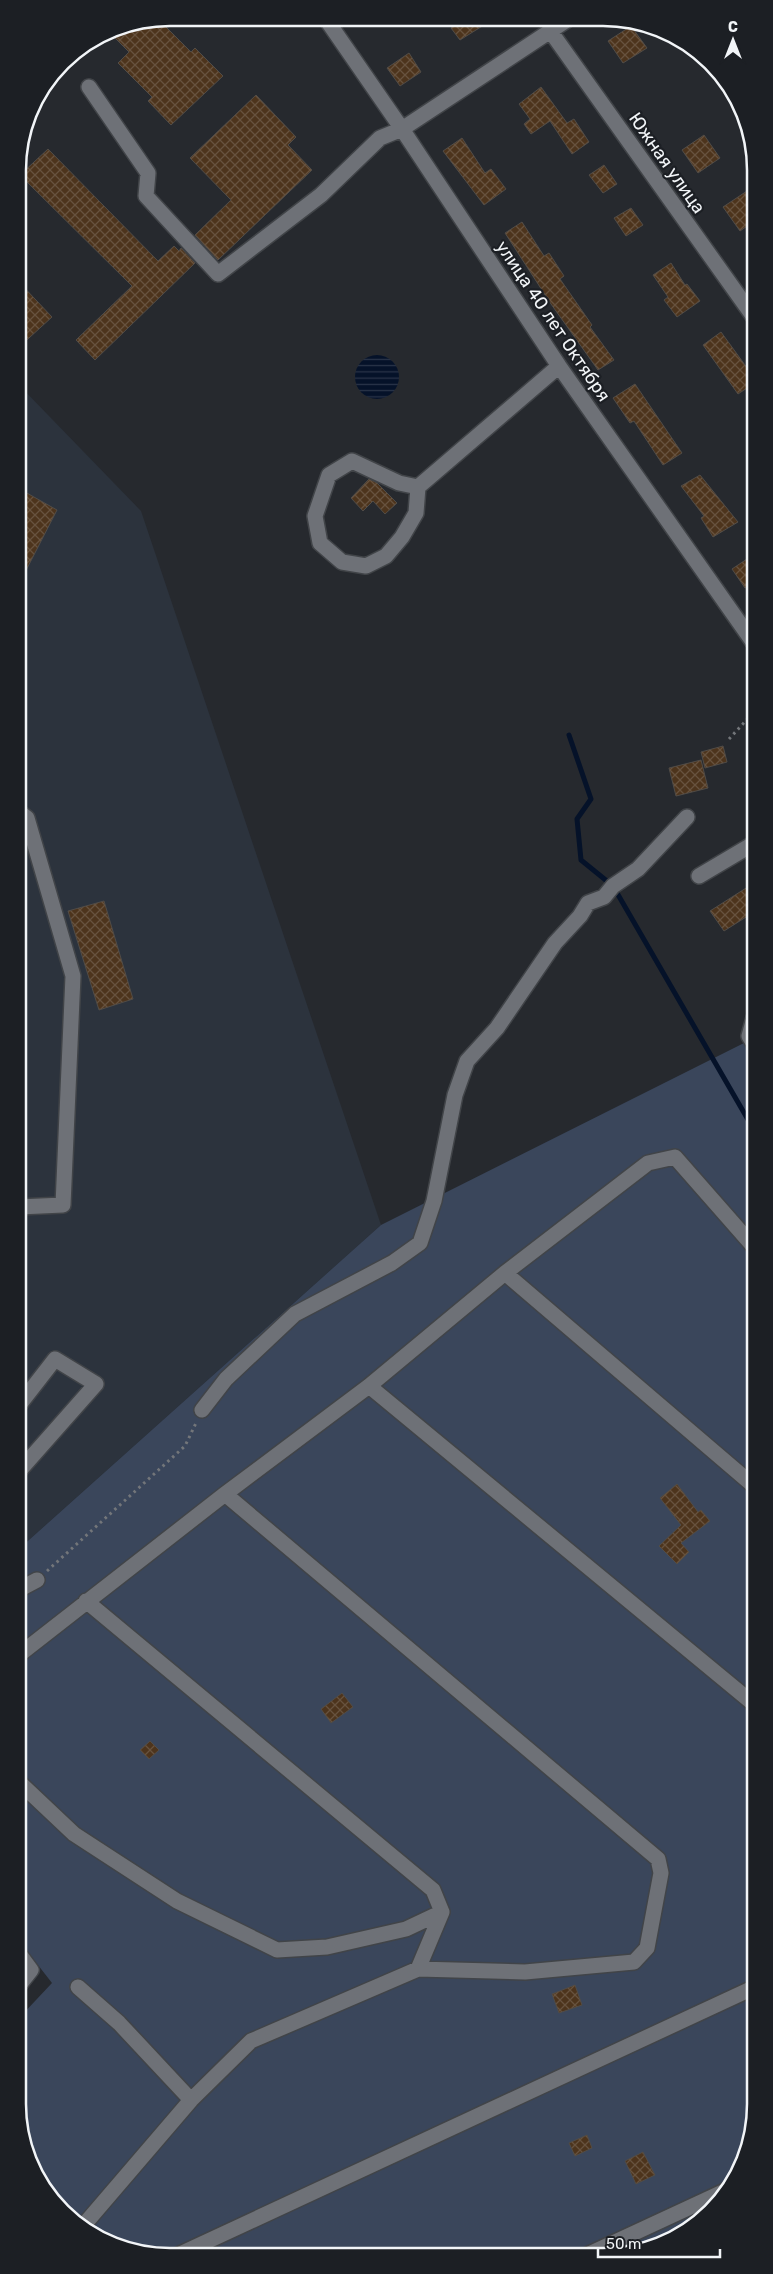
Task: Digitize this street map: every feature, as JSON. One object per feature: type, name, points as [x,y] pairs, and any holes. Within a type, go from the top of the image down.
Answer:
[{"type":"street","name":"улица 40 лет Октября","points":[[331,26],[559,366],[747,633]]},
{"type":"street","points":[[89,87],[148,173],[146,196],[218,274],[321,195],[380,138],[402,129],[560,26]]},
{"type":"street","name":"Южная улица","points":[[551,32],[747,307]]},
{"type":"street","points":[[418,487],[399,483],[352,461],[329,475],[315,516],[320,543],[342,562],[366,566],[386,556],[402,537],[416,514],[418,487],[559,366]]},
{"type":"street","points":[[202,1410],[226,1379],[294,1314],[392,1263],[420,1243],[434,1201],[455,1095],[467,1061],[497,1028],[555,943],[580,916],[588,903],[604,897],[612,886],[638,868],[687,817]]},
{"type":"street","points":[[26,1207],[63,1205],[73,976],[27,818]]},
{"type":"street","points":[[699,876],[747,848]]},
{"type":"street","points":[[26,1649],[225,1494],[369,1386],[505,1273],[648,1163],[675,1157],[746,1238]]},
{"type":"street","points":[[505,1273],[746,1479]]},
{"type":"street","points":[[26,1396],[55,1359],[96,1384],[26,1463]]},
{"type":"street","points":[[369,1386],[746,1698]]},
{"type":"street","points":[[87,2221],[191,2100],[251,2041],[418,1969],[525,1972],[634,1962],[647,1948],[661,1873],[658,1859],[225,1494]]},
{"type":"street","points":[[26,1586],[37,1580]]},
{"type":"street","points":[[86,1601],[433,1890],[442,1912],[418,1969]]},
{"type":"street","points":[[26,1789],[74,1834],[177,1901],[277,1950],[336,1945],[406,1929],[442,1912]]},
{"type":"street","points":[[26,1963],[31,1970],[26,1976]]},
{"type":"street","points":[[78,1987],[119,2023],[191,2100]]},
{"type":"street","points":[[193,2248],[746,1991]]},
{"type":"street","points":[[602,2248],[713,2197]]},
{"type":"path","points":[[729,739],[747,720]]},
{"type":"path","points":[[37,1580],[185,1446],[202,1410]]},
{"type":"shaded area","points":[[381,355],[393,361],[398,368],[398,386],[393,393],[386,398],[373,399],[365,396],[358,389],[355,373],[358,365],[365,358]]},
{"type":"shaded area","points":[[27,393],[141,511],[381,1225],[26,1542]]},
{"type":"shaded area","points":[[747,1042],[746,2113],[744,2132],[736,2159],[722,2184],[705,2206],[666,2233],[631,2245],[603,2248],[170,2248],[142,2245],[107,2233],[68,2206],[46,2176],[37,2159],[31,2141],[26,2104],[26,2011],[52,1983],[26,1950],[26,1542],[381,1225]]},
{"type":"building","points":[[165,26],[191,52],[195,48],[223,76],[171,125],[148,101],[152,97],[118,63],[129,52],[115,38],[133,31]]},
{"type":"building","points":[[454,26],[482,26],[460,40],[451,28]]},
{"type":"building","points":[[627,28],[634,30],[647,48],[623,63],[608,41]]},
{"type":"building","points":[[409,53],[421,72],[400,86],[387,68]]},
{"type":"building","points":[[541,87],[567,123],[574,119],[589,142],[572,154],[550,121],[531,134],[524,124],[530,119],[519,104]]},
{"type":"building","points":[[256,95],[296,137],[288,145],[312,170],[218,260],[195,235],[231,200],[190,158]]},
{"type":"building","points":[[704,135],[720,158],[698,173],[682,150]]},
{"type":"building","points":[[462,138],[485,173],[491,169],[506,189],[484,205],[443,151]]},
{"type":"building","points":[[48,149],[158,261],[174,246],[179,251],[181,248],[195,263],[95,360],[76,340],[132,286],[27,182],[27,169]]},
{"type":"building","points":[[604,165],[617,184],[603,193],[589,175]]},
{"type":"building","points":[[747,191],[747,226],[740,231],[723,207]]},
{"type":"building","points":[[631,208],[643,225],[626,236],[614,218]]},
{"type":"building","points":[[522,222],[544,256],[549,253],[564,276],[560,279],[592,325],[590,327],[614,360],[598,370],[551,304],[505,233]]},
{"type":"building","points":[[671,263],[685,285],[687,284],[700,301],[677,317],[664,300],[668,297],[653,275]]},
{"type":"building","points":[[27,290],[52,317],[27,340]]},
{"type":"building","points":[[721,332],[747,368],[747,388],[738,394],[703,345]]},
{"type":"building","points":[[635,384],[682,453],[663,465],[634,421],[630,423],[613,398]]},
{"type":"building","points":[[700,475],[738,522],[713,537],[701,518],[704,516],[681,486]]},
{"type":"building","points":[[369,479],[377,483],[397,503],[385,514],[373,501],[363,511],[351,498]]},
{"type":"building","points":[[27,493],[57,510],[27,569]]},
{"type":"building","points":[[747,559],[747,587],[745,588],[732,569]]},
{"type":"building","points":[[723,746],[727,762],[705,768],[701,752]]},
{"type":"building","points":[[701,760],[708,788],[676,796],[669,768]]},
{"type":"building","points":[[747,888],[747,917],[724,931],[710,911]]},
{"type":"building","points":[[104,901],[133,999],[99,1010],[68,911]]},
{"type":"building","points":[[677,1484],[698,1512],[701,1510],[710,1521],[681,1543],[689,1552],[677,1564],[659,1546],[681,1525],[660,1498]]},
{"type":"building","points":[[342,1693],[353,1707],[331,1723],[321,1709]]},
{"type":"building","points":[[150,1741],[159,1750],[149,1759],[140,1750]]},
{"type":"building","points":[[575,1985],[582,2005],[559,2013],[552,1994]]},
{"type":"building","points":[[587,2135],[592,2148],[575,2156],[569,2143]]},
{"type":"building","points":[[643,2152],[655,2175],[636,2184],[625,2161]]},
{"type":"waterway","points":[[569,735],[591,799],[577,819],[581,860],[613,886],[747,1117]]}]
